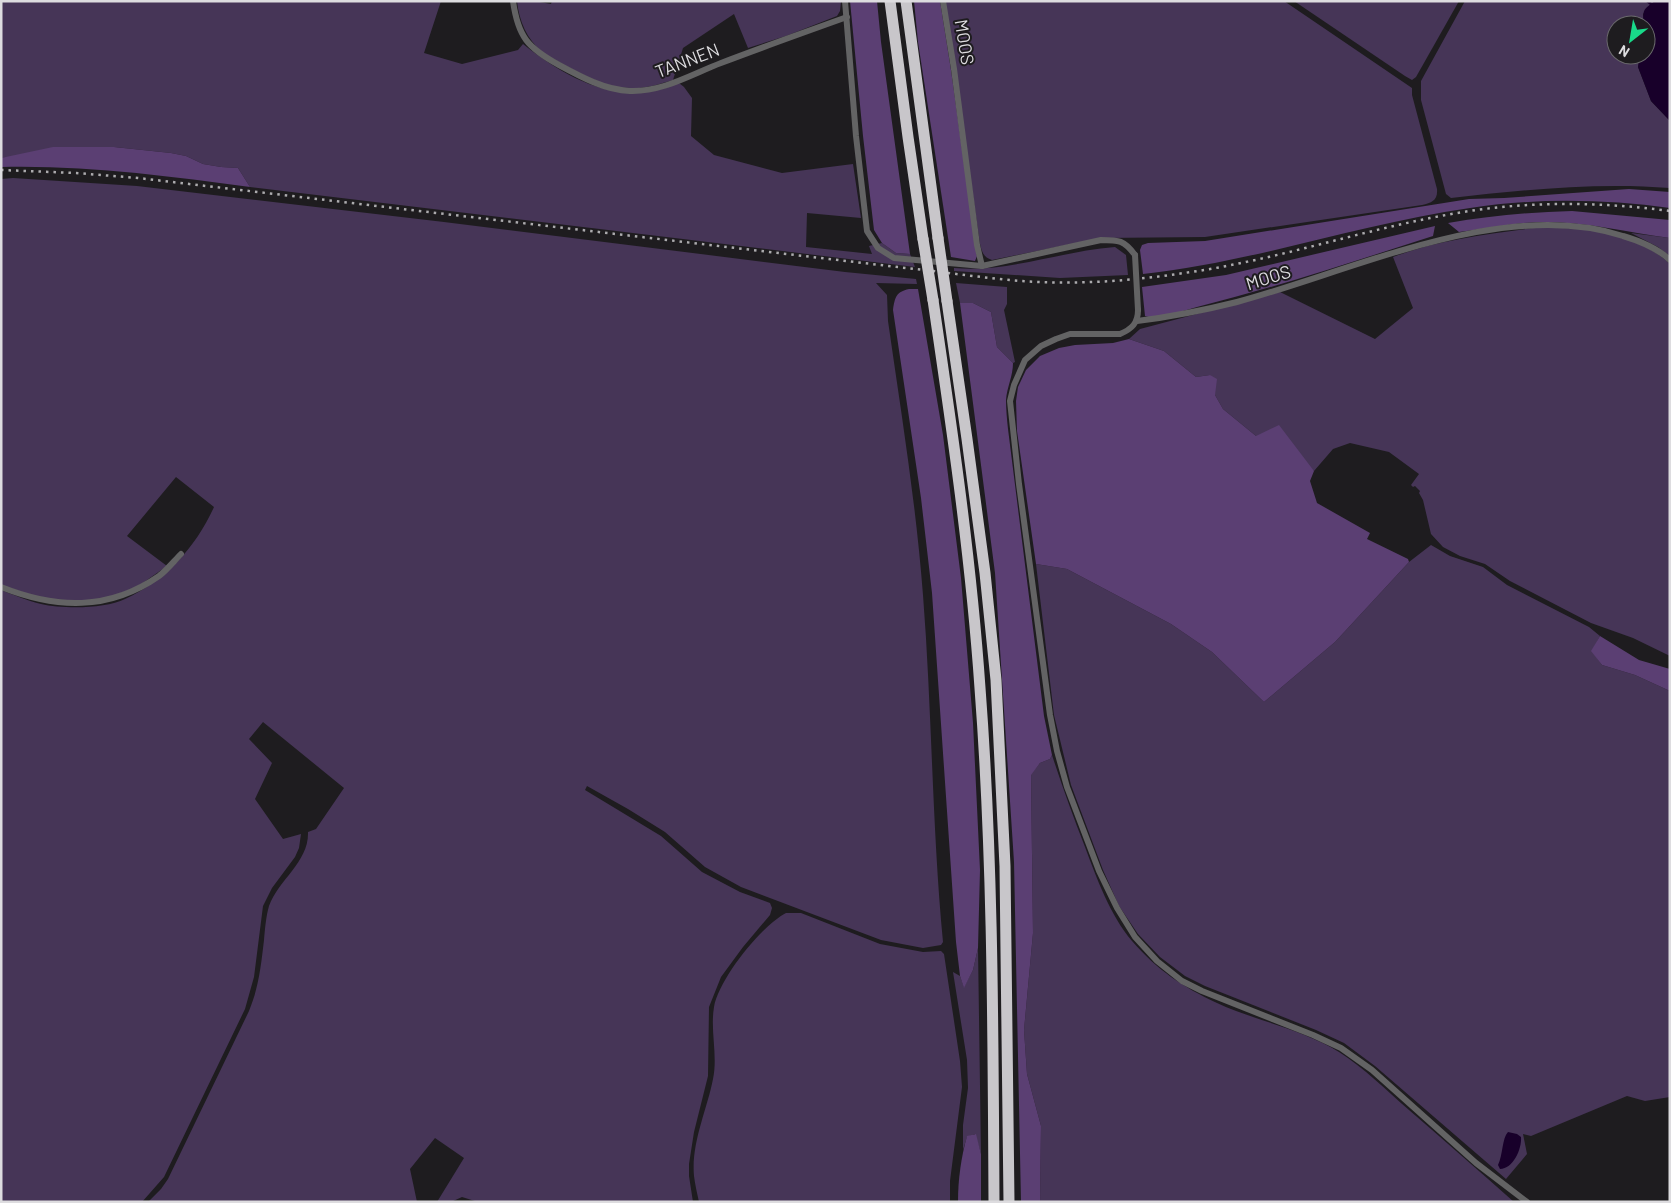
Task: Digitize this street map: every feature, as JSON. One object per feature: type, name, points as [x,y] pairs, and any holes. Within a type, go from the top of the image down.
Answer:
[{"type":"highway","points":[[890,1],[908,137],[953,437],[970,576],[980,688],[990,876],[994,1202]]},
{"type":"highway","points":[[906,1],[982,554],[996,680],[1005,866],[1009,1202]]},
{"type":"street","name":"TANNEN","points":[[513,1],[515,18],[524,40],[541,55],[592,81],[611,88],[631,91],[649,90],[670,84],[718,64],[846,17]]},
{"type":"street","points":[[845,1],[856,136],[867,231],[878,248],[894,258],[982,266],[1101,240],[1120,240],[1135,255],[1137,321],[1127,331],[1120,334],[1070,334],[1041,346],[1025,360],[1014,385],[1010,401],[1050,715],[1057,751],[1066,787],[1099,871],[1117,908],[1135,937],[1157,960],[1182,981],[1224,1001],[1313,1035],[1341,1048],[1372,1070],[1476,1163],[1527,1202]]},
{"type":"street","name":"MOOS","points":[[943,1],[954,69],[977,245],[982,266]]},
{"type":"street","name":"MOOS","points":[[1137,321],[1237,302],[1405,250],[1469,233],[1540,225],[1601,229],[1657,250],[1670,260]]},
{"type":"street","points":[[1,587],[42,601],[63,604],[88,604],[111,600],[138,589],[160,575],[181,554]]},
{"type":"shaded area","points":[[1,1],[441,1],[424,53],[462,64],[518,50],[523,44],[558,69],[577,79],[616,91],[636,93],[657,90],[679,83],[692,98],[691,136],[714,155],[782,173],[853,164],[861,218],[807,213],[806,247],[872,254],[869,246],[882,243],[896,253],[910,254],[915,267],[250,187],[238,168],[203,164],[186,156],[171,153],[114,147],[1,158]]},
{"type":"shaded area","points":[[517,1],[551,4],[552,1],[841,1],[840,11],[837,16],[786,36],[748,48],[734,14],[683,48],[673,80],[637,88],[612,86],[594,80],[544,53],[532,41],[525,29]]},
{"type":"shaded area","points":[[850,1],[877,1],[910,254],[896,253],[882,243],[874,230]]},
{"type":"shaded area","points":[[914,1],[940,1],[977,256],[975,261],[951,257],[918,42]]},
{"type":"shaded area","points":[[945,1],[1284,1],[1412,88],[1412,95],[1437,189],[1436,196],[1431,202],[1422,205],[1205,237],[1101,238],[992,260],[983,254],[980,244]]},
{"type":"shaded area","points":[[1294,1],[1459,1],[1416,77],[1412,80]]},
{"type":"shaded area","points":[[1465,1],[1655,1],[1643,15],[1606,15],[1606,65],[1638,65],[1651,101],[1670,121],[1670,188],[1588,186],[1451,198],[1446,194],[1421,100],[1421,81]]},
{"type":"shaded area","points":[[1655,1],[1670,1],[1670,121],[1651,101],[1638,67],[1638,65],[1656,65],[1656,15],[1643,15],[1646,8]]},
{"type":"shaded area","points":[[53,147],[114,147],[186,156],[203,164],[238,168],[250,187],[157,175],[95,170],[1,167],[1,158]]},
{"type":"shaded area","points":[[13,178],[137,186],[916,279],[917,284],[876,283],[887,295],[888,321],[908,458],[920,561],[926,638],[936,855],[943,942],[941,945],[923,948],[881,940],[741,887],[705,867],[665,832],[587,786],[585,790],[661,836],[702,872],[740,892],[770,903],[772,908],[770,915],[721,977],[709,1007],[708,1076],[694,1132],[689,1164],[693,1202],[478,1202],[462,1197],[451,1202],[437,1202],[464,1158],[435,1138],[410,1169],[417,1202],[148,1202],[168,1179],[249,1011],[259,976],[269,906],[279,887],[304,852],[308,832],[316,829],[344,788],[263,722],[249,739],[272,763],[255,799],[283,839],[301,834],[299,848],[295,857],[272,888],[263,906],[254,977],[245,1009],[164,1177],[142,1202],[1,1202],[1,590],[36,603],[61,607],[107,605],[125,599],[153,583],[178,561],[198,536],[214,507],[176,477],[127,536],[167,566],[137,587],[110,597],[88,601],[43,599],[1,585],[1,179]]},
{"type":"shaded area","points":[[1629,189],[1670,192],[1670,208],[1595,201],[1545,201],[1470,208],[1388,223],[1225,261],[1143,274],[1140,250],[1142,245],[1148,243],[1205,241],[1469,199]]},
{"type":"shaded area","points":[[1572,211],[1670,220],[1670,238],[1589,225],[1556,222],[1519,224],[1459,232],[1448,223],[1541,212]]},
{"type":"shaded area","points":[[1435,226],[1433,236],[1316,273],[1171,314],[1157,317],[1145,316],[1142,287],[1226,275]]},
{"type":"shaded area","points":[[1540,227],[1608,232],[1647,247],[1670,264],[1670,656],[1633,638],[1591,623],[1510,581],[1485,564],[1460,556],[1443,547],[1431,534],[1420,491],[1411,485],[1419,474],[1389,452],[1350,443],[1333,449],[1314,471],[1256,436],[1223,409],[1215,395],[1210,375],[1196,377],[1164,351],[1129,339],[1140,329],[1280,292],[1375,339],[1413,308],[1393,257],[1447,241]]},
{"type":"shaded area","points":[[1631,233],[1670,238],[1670,256],[1658,247]]},
{"type":"shaded area","points":[[1115,247],[1126,255],[1128,275],[1060,278],[954,271],[954,268],[974,269],[1014,265],[1095,249]]},
{"type":"shaded area","points":[[956,283],[1007,287],[1007,304],[1004,310],[1015,362],[1013,363],[997,347],[991,312],[973,303],[960,303]]},
{"type":"shaded area","points":[[909,289],[918,289],[943,435],[961,578],[973,723],[980,870],[978,948],[973,970],[964,988],[960,976],[956,942],[932,593],[921,498],[893,310],[897,296]]},
{"type":"shaded area","points":[[960,303],[973,303],[991,312],[997,347],[1013,363],[1006,400],[1007,422],[1044,716],[1052,755],[1050,759],[1040,763],[1031,775],[1033,933],[1024,1030],[1027,1074],[1041,1126],[1040,1202],[1021,1202],[1014,862],[995,573]]},
{"type":"shaded area","points":[[1129,339],[1164,351],[1196,377],[1210,375],[1217,379],[1215,395],[1223,409],[1256,436],[1279,425],[1314,471],[1310,481],[1317,503],[1370,533],[1367,539],[1408,559],[1409,562],[1335,642],[1264,702],[1212,652],[1171,624],[1067,569],[1036,564],[1017,431],[1016,401],[1018,387],[1026,370],[1040,356],[1059,348],[1075,345],[1113,343]]},
{"type":"shaded area","points":[[1431,545],[1450,556],[1483,567],[1507,585],[1589,627],[1600,636],[1592,651],[1602,665],[1635,675],[1670,691],[1670,1097],[1645,1101],[1627,1096],[1531,1136],[1523,1134],[1527,1154],[1506,1179],[1375,1066],[1344,1043],[1185,976],[1160,957],[1138,934],[1119,906],[1103,870],[1071,785],[1054,715],[1036,564],[1067,569],[1171,624],[1212,652],[1264,702],[1335,642],[1409,562]]},
{"type":"shaded area","points":[[1600,636],[1639,660],[1670,669],[1670,691],[1635,675],[1602,665],[1591,651]]},
{"type":"shaded area","points":[[1052,755],[1094,872],[1105,896],[1124,931],[1151,961],[1193,991],[1217,1003],[1310,1037],[1339,1052],[1375,1080],[1514,1202],[1040,1202],[1041,1126],[1027,1074],[1024,1030],[1033,933],[1031,774],[1040,763],[1050,759]]},
{"type":"shaded area","points":[[786,913],[801,913],[880,944],[923,952],[941,951],[944,954],[960,1061],[962,1087],[950,1181],[950,1202],[699,1202],[694,1176],[695,1151],[713,1079],[714,1007],[724,982],[742,954],[765,929]]},
{"type":"shaded area","points":[[978,948],[981,1154],[975,1134],[967,1137],[963,1150],[963,1125],[968,1088],[967,1060],[953,972],[960,976],[964,987],[973,970]]},
{"type":"shaded area","points":[[1508,1132],[1521,1137],[1520,1147],[1513,1162],[1509,1166],[1500,1169],[1498,1165]]},
{"type":"shaded area","points":[[976,1134],[981,1154],[981,1202],[958,1202],[960,1169],[967,1136]]},
{"type":"waterway","points":[[1647,1],[1651,4]]},
{"type":"railway","points":[[1,170],[138,178],[978,277],[1041,282],[1123,280],[1217,268],[1283,254],[1380,229],[1474,210],[1530,205],[1586,204],[1670,211]]}]
